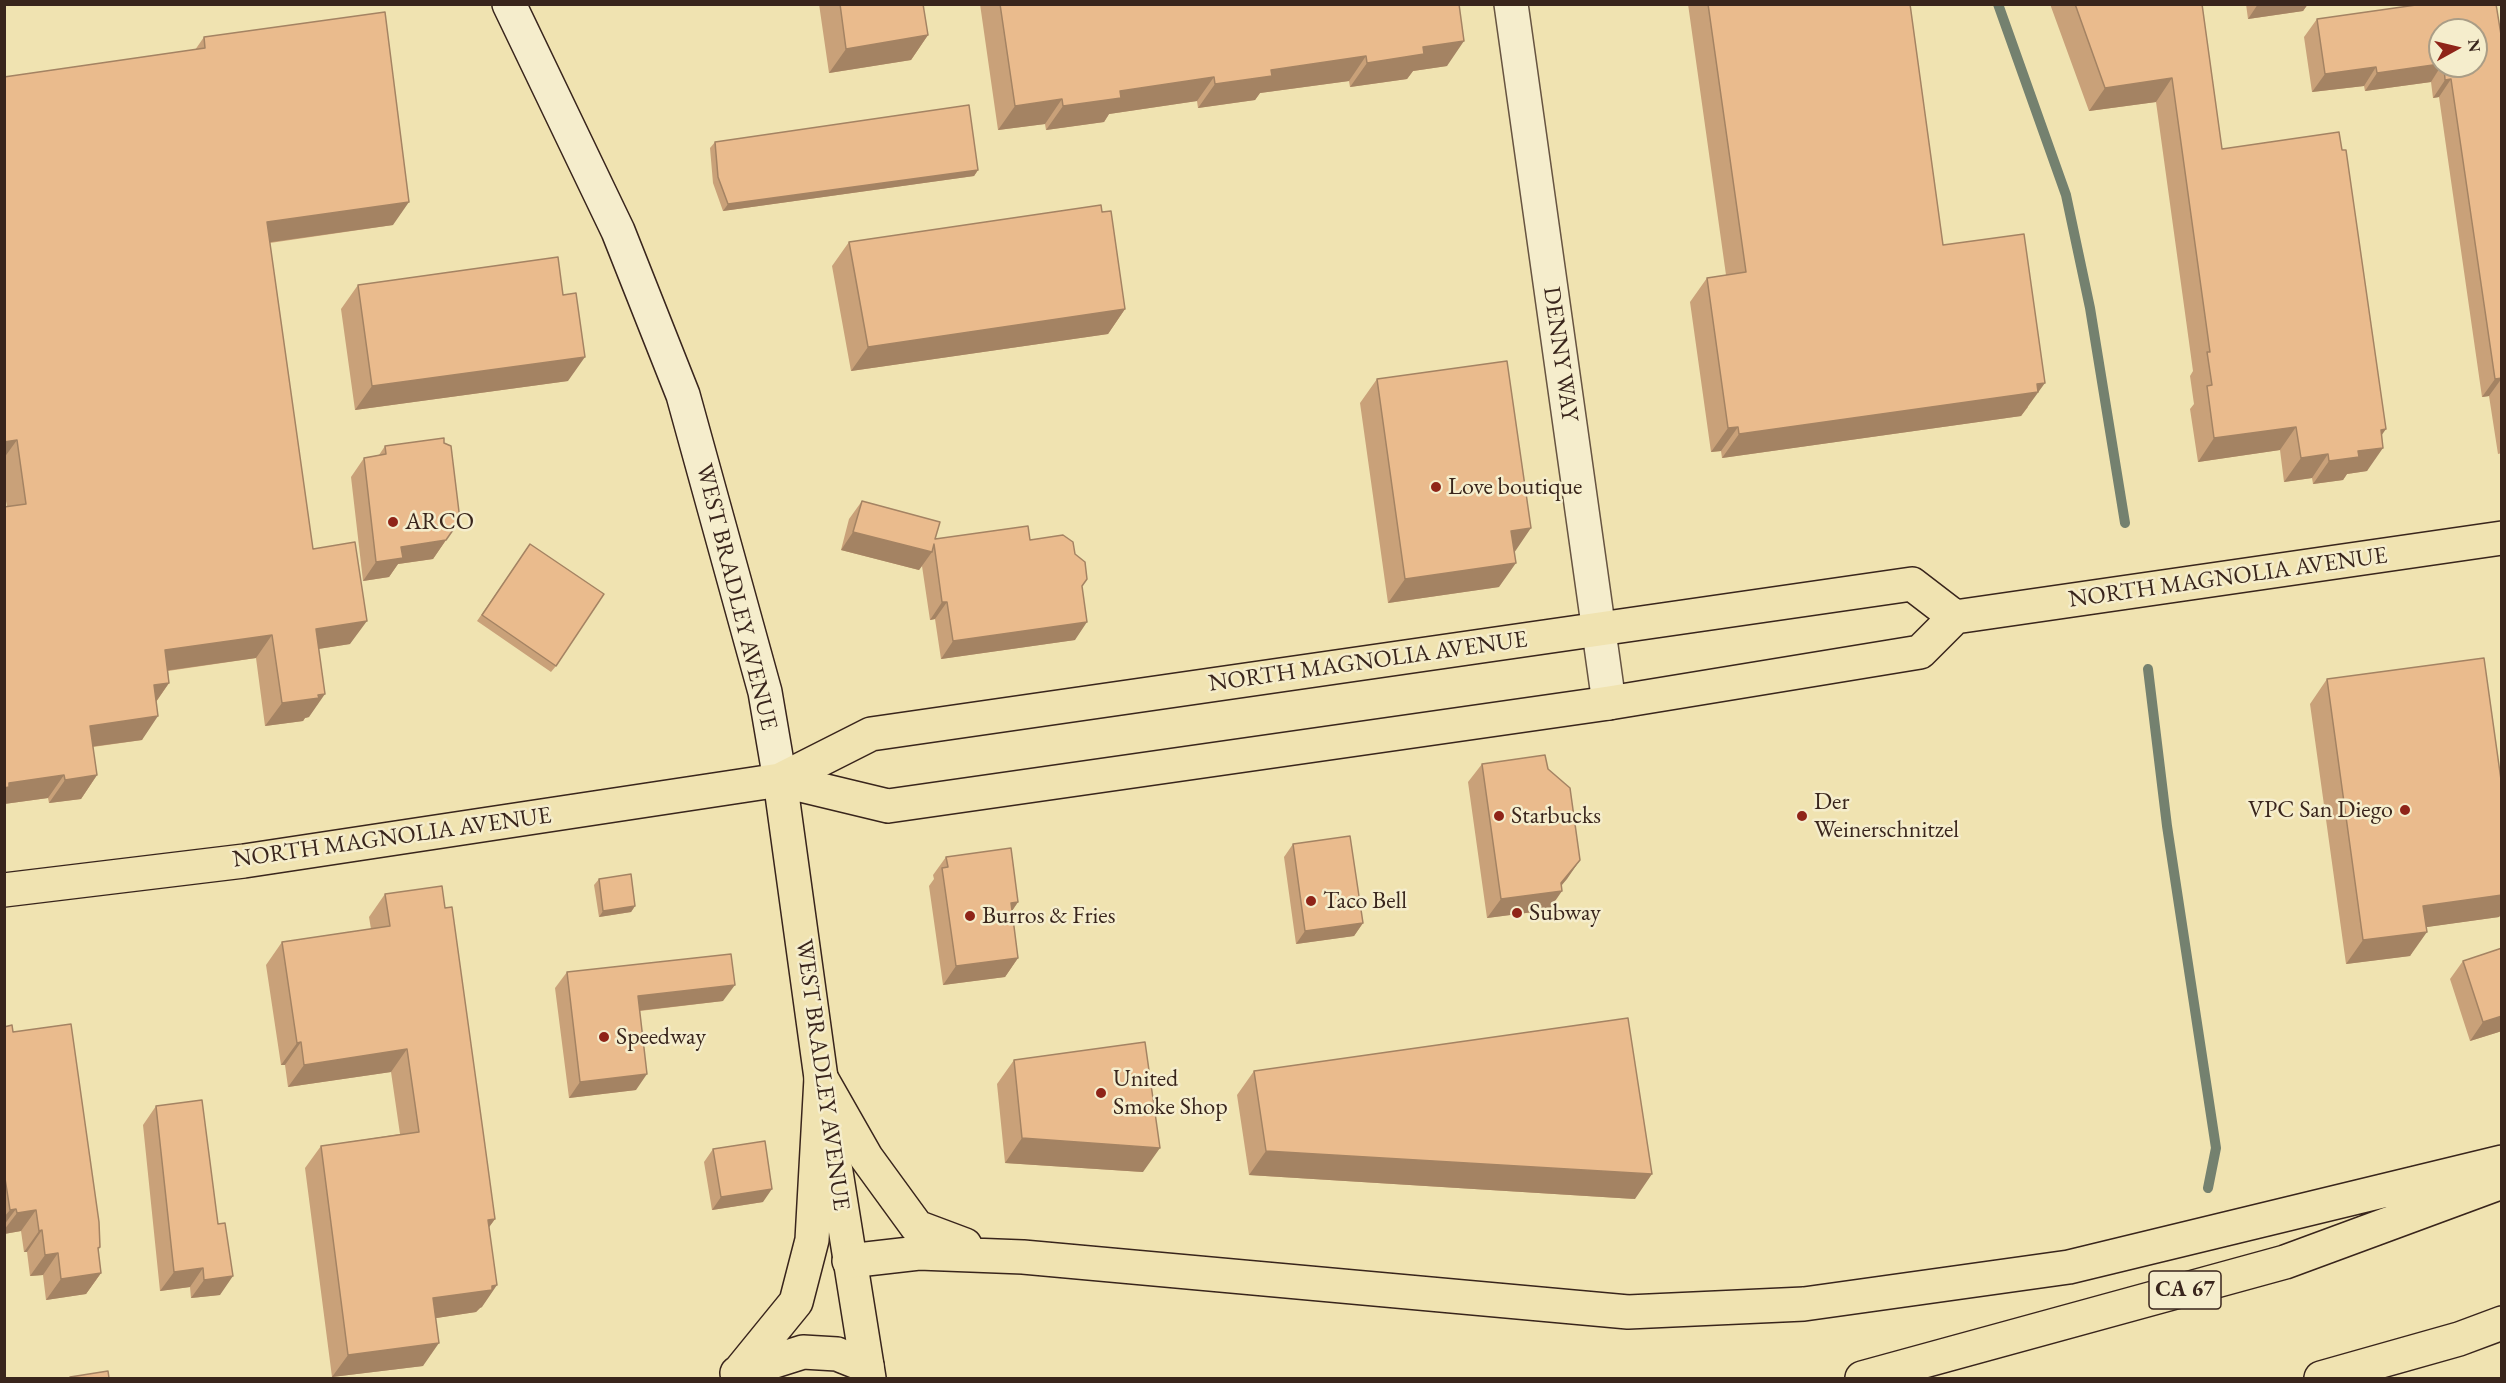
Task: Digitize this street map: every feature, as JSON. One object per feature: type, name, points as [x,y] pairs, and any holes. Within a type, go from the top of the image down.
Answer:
[{"type":"main road","name":"WEST BRADLEY AVENUE","points":[[508,4],[618,231],[683,395],[765,692],[780,780],[821,1078],[868,1372]]},
{"type":"main road","name":"DENNY WAY","points":[[1511,4],[1609,703]]},
{"type":"main road","name":"NORTH MAGNOLIA AVENUE","points":[[780,780],[888,806],[1609,703],[1920,652],[1955,617],[2502,538]]},
{"type":"main road","name":"NORTH MAGNOLIA AVENUE","points":[[4,890],[244,861],[780,780],[871,734],[1912,584],[1955,617]]},
{"type":"main road","points":[[821,1078],[866,1157],[917,1227],[952,1242],[1023,1257]]},
{"type":"main road","points":[[730,1375],[796,1302],[812,1240],[821,1078]]},
{"type":"main road","points":[[849,1261],[919,1253],[1023,1257],[1628,1312],[1804,1304],[2069,1267],[2502,1162]]},
{"type":"main road","name":"CA 67","points":[[1862,1378],[2285,1262],[2502,1182]]},
{"type":"main road","points":[[2366,1378],[2502,1323]]},
{"type":"main road","points":[[2321,1378],[2459,1339]]},
{"type":"main road","points":[[730,1375],[802,1352],[837,1354],[868,1372]]},
{"type":"building","points":[[840,4],[923,4],[928,35],[846,49]]},
{"type":"building","points":[[1000,4],[1459,4],[1464,41],[1423,47],[1424,54],[1367,63],[1366,56],[1271,70],[1272,76],[1215,84],[1214,77],[1120,91],[1121,98],[1063,106],[1062,99],[1015,106]]},
{"type":"building","points":[[1708,4],[1910,4],[1943,245],[2024,234],[2045,383],[2037,384],[2038,392],[1739,434],[1738,427],[1728,428],[1707,278],[1746,272]]},
{"type":"building","points":[[2075,4],[2202,4],[2222,149],[2339,132],[2342,150],[2346,150],[2386,429],[2381,430],[2383,448],[2358,451],[2359,457],[2329,461],[2328,454],[2301,458],[2296,427],[2214,438],[2207,386],[2212,385],[2207,352],[2210,352],[2172,78],[2105,88]]},
{"type":"building","points":[[2423,4],[2496,4],[2502,41],[2502,378],[2495,379],[2451,79],[2445,80],[2445,78],[2488,78],[2488,18],[2428,18],[2428,66],[2377,73],[2376,67],[2325,74],[2317,19]]},
{"type":"building","points":[[385,12],[409,202],[267,222],[313,549],[355,542],[367,621],[316,629],[325,694],[318,695],[319,698],[282,703],[272,635],[165,650],[169,683],[154,685],[158,716],[90,726],[97,775],[65,780],[64,775],[9,783],[9,787],[4,788],[4,507],[26,504],[17,440],[4,442],[4,77],[205,48],[204,37]]},
{"type":"building","points":[[969,105],[978,170],[728,204],[718,177],[715,142]]},
{"type":"building","points":[[1101,205],[1102,212],[1111,211],[1125,309],[868,347],[849,242]]},
{"type":"building","points":[[558,257],[563,295],[576,293],[585,357],[372,386],[358,285]]},
{"type":"building","points":[[1507,361],[1531,528],[1511,531],[1516,563],[1405,579],[1377,379]]},
{"type":"building","points":[[444,438],[444,443],[451,446],[460,520],[446,540],[401,547],[403,558],[376,562],[364,458],[386,454],[385,446]]},
{"type":"building","points":[[862,501],[940,522],[935,539],[1028,526],[1030,540],[1063,535],[1073,542],[1075,554],[1085,562],[1087,579],[1082,586],[1087,622],[953,641],[947,602],[942,602],[934,544],[932,552],[853,532]]},
{"type":"building","points":[[530,544],[604,594],[556,666],[482,615]]},
{"type":"building","name":"VPC San Diego","points":[[2484,658],[2502,787],[2502,895],[2423,906],[2427,932],[2363,940],[2327,679]]},
{"type":"building","points":[[1545,755],[1548,769],[1570,788],[1580,860],[1561,883],[1562,891],[1501,899],[1482,764]]},
{"type":"building","points":[[1350,836],[1363,923],[1305,931],[1293,844]]},
{"type":"building","points":[[1011,848],[1018,902],[1011,903],[1018,958],[956,966],[942,868],[948,867],[946,857]]},
{"type":"building","points":[[631,874],[635,906],[603,911],[599,879]]},
{"type":"building","points":[[442,886],[445,908],[452,907],[483,1131],[495,1219],[488,1220],[497,1285],[492,1286],[492,1290],[433,1298],[439,1343],[348,1355],[321,1146],[419,1132],[407,1049],[304,1065],[301,1042],[297,1043],[282,942],[390,926],[385,894]]},
{"type":"building","points":[[2502,948],[2502,1016],[2483,1022],[2463,961]]},
{"type":"building","points":[[731,954],[735,985],[638,996],[647,1074],[580,1082],[567,972]]},
{"type":"building","points":[[1628,1018],[1652,1174],[1266,1151],[1254,1071]]},
{"type":"building","points":[[71,1024],[99,1222],[100,1247],[98,1248],[101,1273],[61,1279],[58,1253],[45,1255],[42,1230],[39,1231],[36,1210],[17,1213],[16,1209],[10,1210],[4,1172],[4,1027],[12,1025],[13,1032]]},
{"type":"building","points":[[1145,1042],[1160,1148],[1022,1138],[1014,1060]]},
{"type":"building","points":[[202,1100],[218,1224],[225,1223],[233,1276],[204,1280],[203,1268],[174,1272],[156,1106]]},
{"type":"building","points":[[765,1141],[772,1189],[721,1197],[713,1149]]},
{"type":"building","points":[[108,1371],[109,1378],[70,1378],[70,1377]]},
{"type":"waterway","points":[[1998,4],[2066,195],[2090,308],[2125,523]]},
{"type":"waterway","points":[[2148,669],[2167,826],[2216,1148],[2208,1188]]},
{"type":"place","name":"Love boutique","points":[[1436,487]]},
{"type":"place","name":"ARCO","points":[[393,522]]},
{"type":"place","name":"VPC San Diego","points":[[2405,810]]},
{"type":"place","name":"Starbucks","points":[[1499,816]]},
{"type":"place","name":"Der Weinerschnitzel","points":[[1802,816]]},
{"type":"place","name":"Taco Bell","points":[[1311,901]]},
{"type":"place","name":"Subway","points":[[1517,913]]},
{"type":"place","name":"Burros & Fries","points":[[970,916]]},
{"type":"place","name":"Speedway","points":[[604,1037]]},
{"type":"place","name":"United Smoke Shop","points":[[1101,1093]]}]
